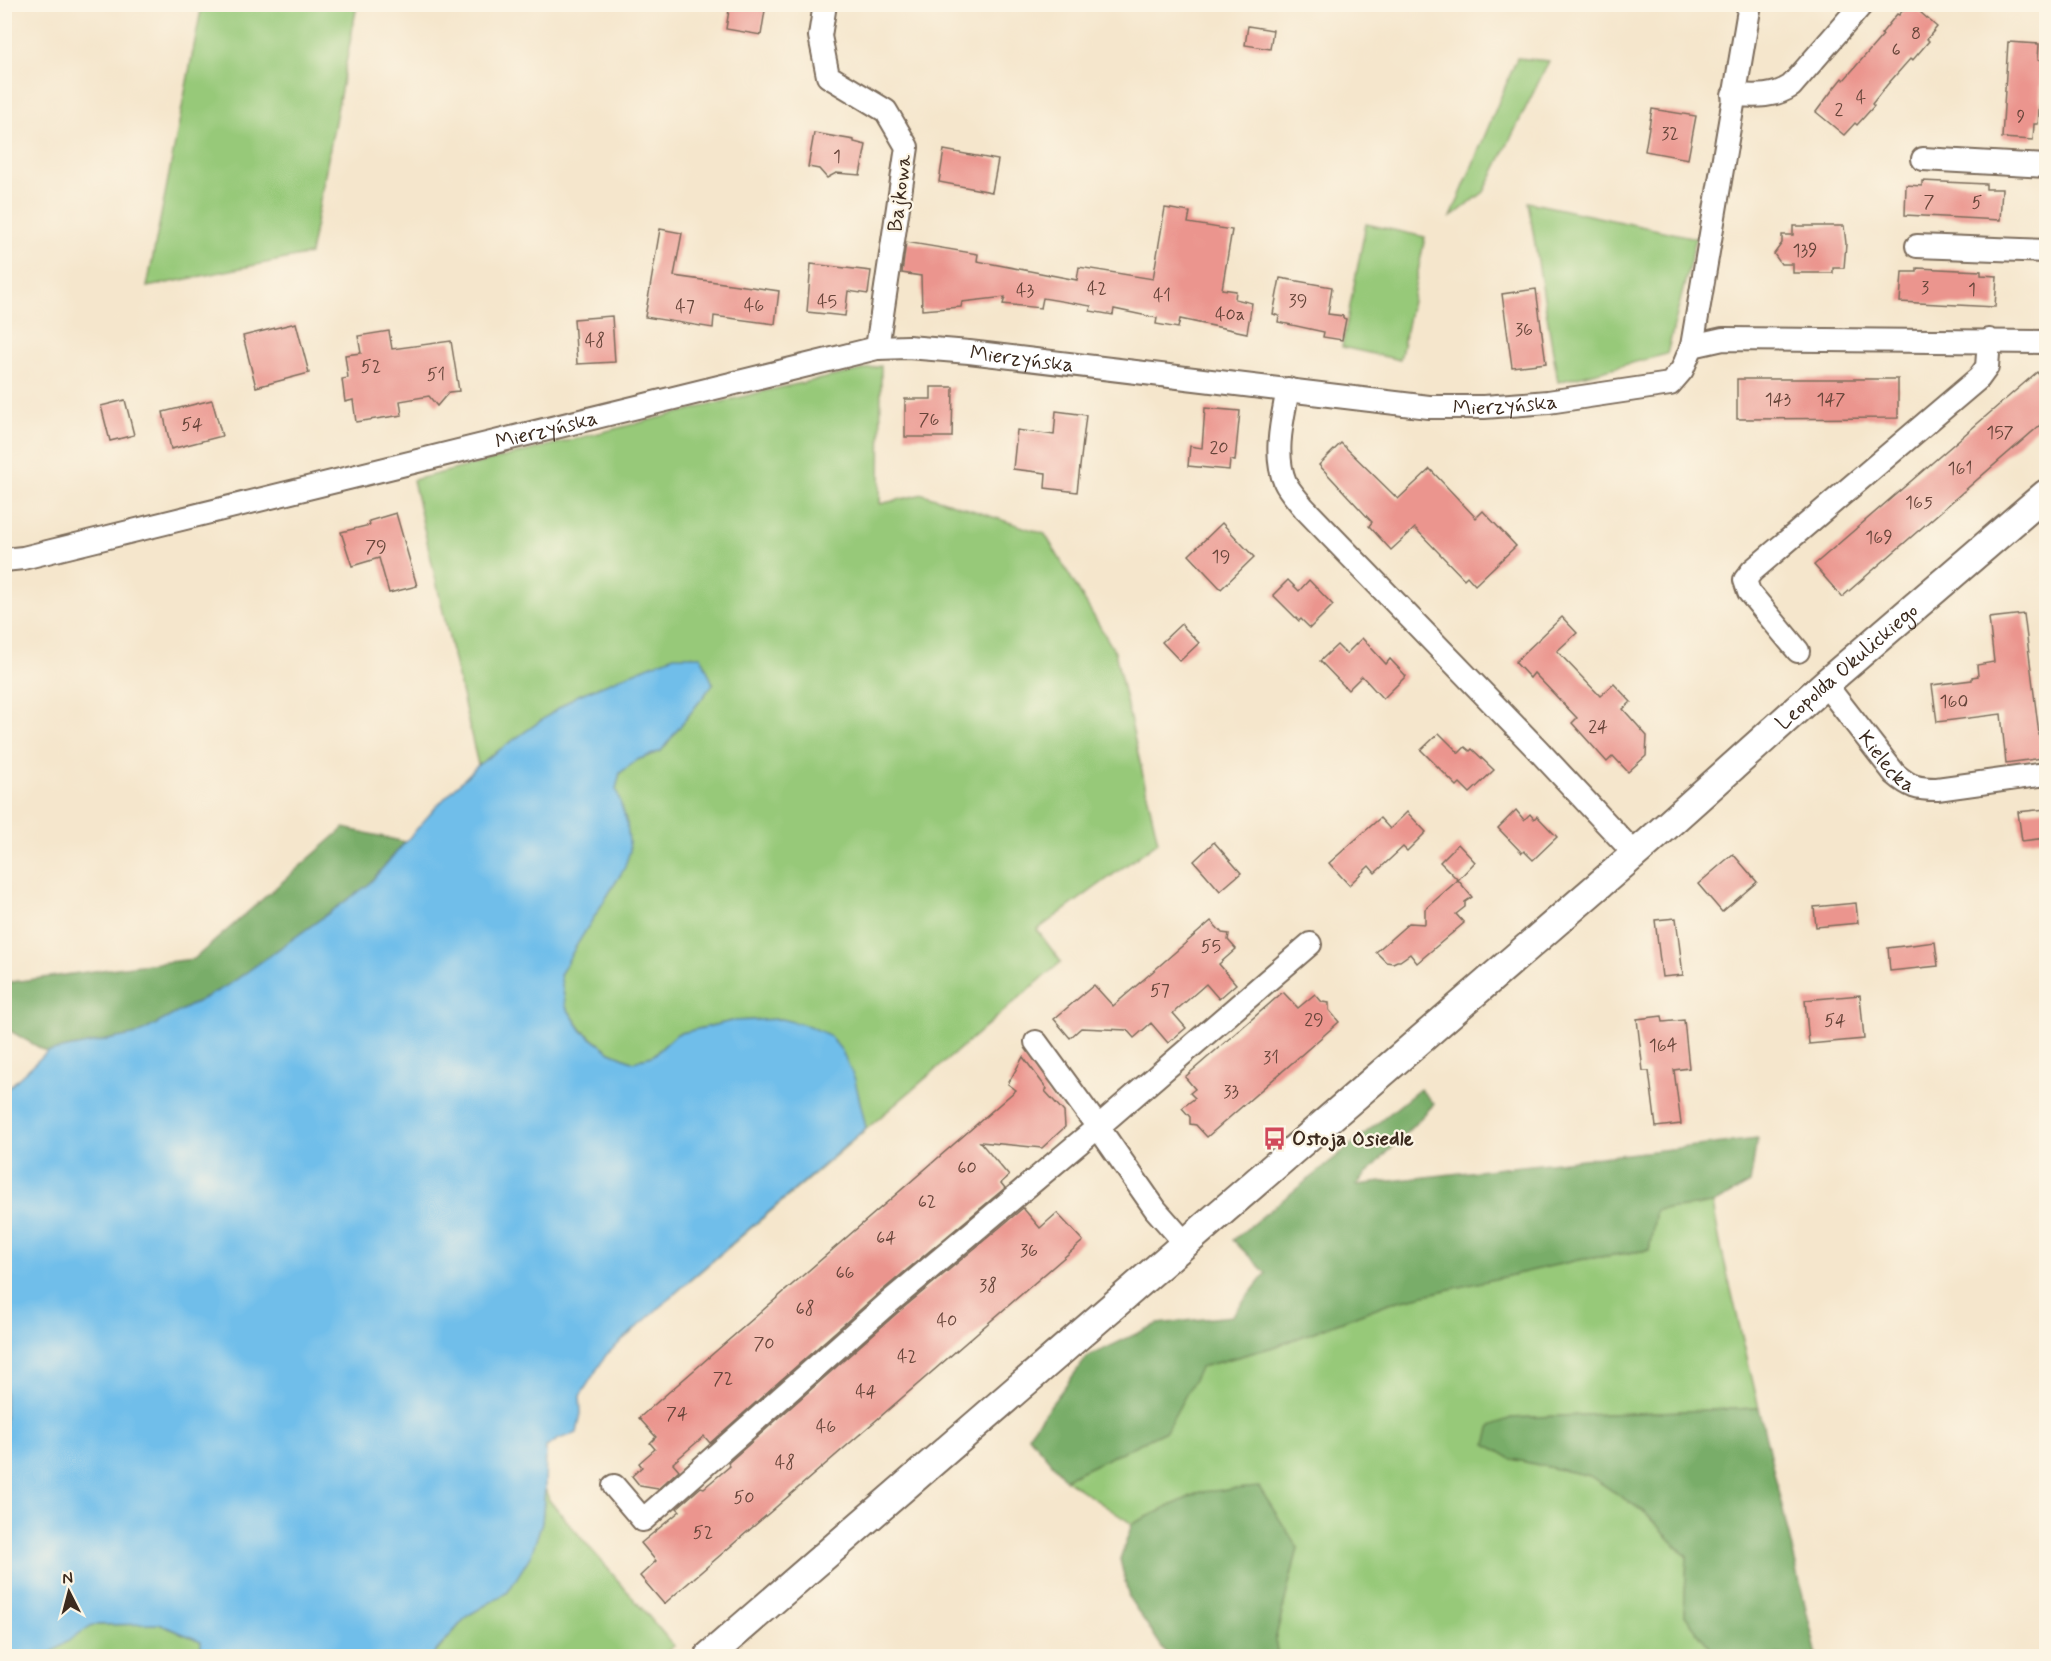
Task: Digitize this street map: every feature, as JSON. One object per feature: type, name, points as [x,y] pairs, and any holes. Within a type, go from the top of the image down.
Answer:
[{"type":"street","name":"Bajkowa","points":[[825,4],[820,36],[828,76],[886,111],[907,147],[877,348]]},
{"type":"street","name":"Mierzyńska","points":[[4,560],[23,558],[877,348],[908,347],[969,352],[1429,407],[1484,407],[1548,402],[1670,384],[1682,370],[1692,346],[1750,4]]},
{"type":"street","points":[[1733,95],[1763,96],[1781,93],[1791,86],[1862,4]]},
{"type":"street","points":[[1923,159],[2046,166]]},
{"type":"street","points":[[1917,246],[2046,251]]},
{"type":"street","points":[[1692,346],[1723,339],[2046,342]]},
{"type":"street","points":[[1798,651],[1749,592],[1745,580],[1752,571],[1978,378],[1987,367],[1989,340]]},
{"type":"street","points":[[1288,389],[1281,428],[1280,458],[1285,482],[1304,508],[1544,755],[1642,848]]},
{"type":"street","name":"Leopolda Okulickiego","points":[[710,1656],[1642,848],[1825,684],[2046,494]]},
{"type":"street","name":"Kielecka","points":[[1825,684],[1895,774],[1906,784],[1919,789],[1937,789],[2046,774]]},
{"type":"street","points":[[614,1486],[643,1520],[887,1304],[1098,1127],[1310,944]]},
{"type":"street","points":[[1036,1042],[1156,1210],[1185,1243]]},
{"type":"green space","points":[[202,5],[357,5],[310,254],[147,287]]},
{"type":"green space","points":[[1517,58],[1549,61],[1484,192],[1451,217]]},
{"type":"green space","points":[[1528,202],[1696,238],[1667,354],[1558,382]]},
{"type":"green space","points":[[1366,224],[1425,237],[1400,360],[1342,347]]},
{"type":"green space","points":[[881,366],[880,504],[923,494],[1045,534],[1115,652],[1158,842],[1037,930],[1061,962],[652,1313],[781,1019],[732,1021],[677,1034],[654,1055],[634,1062],[610,1052],[582,1030],[566,1007],[560,975],[577,943],[624,869],[615,789],[620,773],[637,760],[661,751],[713,684],[576,696],[478,765],[413,480],[765,391]]},
{"type":"green space","points":[[344,828],[405,842],[368,885],[230,984],[138,1034],[47,1052],[5,1028],[5,983],[194,959]]},
{"type":"green space","points":[[1420,1089],[1434,1104],[1356,1185],[1757,1139],[1750,1183],[1713,1204],[1656,1210],[1649,1250],[1578,1260],[1389,1303],[1277,1346],[1201,1367],[1166,1431],[1065,1479],[1028,1435],[1087,1357],[1157,1324],[1232,1316],[1266,1273],[1233,1240]]},
{"type":"green space","points":[[1713,1204],[1759,1408],[1511,1418],[1511,1459],[1590,1476],[1644,1512],[1687,1557],[1684,1614],[1716,1656],[1278,1656],[1275,1640],[1298,1548],[1200,1492],[1132,1524],[1065,1479],[1166,1431],[1200,1367],[1277,1346],[1389,1303],[1578,1260],[1649,1250],[1655,1210]]},
{"type":"green space","points":[[1759,1408],[1817,1656],[1716,1656],[1684,1614],[1687,1557],[1644,1512],[1590,1476],[1511,1459],[1486,1444],[1491,1426],[1511,1418]]},
{"type":"green space","points":[[1259,1487],[1298,1548],[1275,1640],[1278,1656],[1168,1656],[1129,1598],[1120,1559],[1132,1524],[1200,1492]]},
{"type":"green space","points":[[545,1488],[549,1500],[674,1646],[661,1656],[433,1656],[467,1616],[508,1592],[542,1522]]},
{"type":"green space","points":[[159,1624],[201,1641],[201,1656],[46,1656],[91,1625]]},
{"type":"water","points":[[674,656],[701,656],[713,684],[661,751],[637,760],[620,773],[616,789],[627,823],[630,851],[624,869],[560,975],[566,1007],[582,1031],[610,1052],[634,1062],[654,1055],[677,1034],[732,1021],[781,1019],[809,1026],[829,1035],[842,1051],[855,1080],[866,1128],[606,1355],[580,1396],[581,1413],[577,1433],[559,1439],[546,1447],[542,1522],[531,1555],[508,1592],[467,1616],[432,1656],[201,1656],[201,1641],[159,1624],[92,1625],[46,1656],[5,1656],[5,1091],[47,1052],[138,1034],[230,984],[368,885],[436,807],[478,765],[576,696]]},
{"type":"building","points":[[730,4],[766,4],[761,35],[726,29]]},
{"type":"building","points":[[1908,4],[1911,4],[1937,27],[1927,39],[1929,41],[1912,61],[1910,59],[1887,85],[1872,104],[1874,106],[1857,125],[1855,123],[1844,135],[1816,112],[1842,78],[1844,80],[1883,35],[1881,34],[1897,14],[1899,15]]},
{"type":"building","points":[[1248,26],[1273,30],[1270,49],[1245,45]]},
{"type":"building","points":[[2008,42],[2039,44],[2038,60],[2043,60],[2038,124],[2034,124],[2033,140],[2002,138]]},
{"type":"building","points":[[1652,109],[1696,116],[1688,159],[1645,151]]},
{"type":"building","points":[[814,133],[854,140],[854,142],[866,145],[860,175],[836,173],[827,178],[819,169],[808,167]]},
{"type":"building","points":[[944,150],[998,160],[992,192],[939,182]]},
{"type":"building","points":[[1922,181],[1986,184],[1986,189],[2002,189],[2000,220],[1905,215],[1906,185],[1922,186]]},
{"type":"building","points":[[1165,208],[1190,212],[1188,223],[1232,230],[1222,289],[1236,291],[1235,299],[1252,303],[1247,333],[1180,319],[1178,328],[1156,324],[1157,318],[1114,309],[1113,315],[1090,311],[1091,306],[1043,298],[1041,308],[1003,304],[1005,297],[962,302],[961,307],[922,310],[921,276],[902,273],[906,242],[978,254],[977,261],[1077,280],[1079,267],[1153,279]]},
{"type":"building","points":[[1793,226],[1844,226],[1846,244],[1844,268],[1833,268],[1833,273],[1793,273],[1793,264],[1781,264],[1774,254],[1782,243],[1782,235],[1793,235]]},
{"type":"building","points":[[660,229],[682,233],[674,276],[779,291],[775,324],[714,316],[713,328],[645,317]]},
{"type":"building","points":[[811,264],[871,271],[868,294],[848,291],[845,316],[807,312]]},
{"type":"building","points":[[1917,268],[1981,271],[1981,275],[1997,276],[1995,307],[1900,302],[1902,272],[1917,272]]},
{"type":"building","points":[[1280,278],[1332,287],[1328,314],[1343,316],[1346,319],[1342,340],[1323,337],[1324,332],[1278,322],[1279,316],[1273,314]]},
{"type":"building","points":[[1536,289],[1546,363],[1512,367],[1502,294]]},
{"type":"building","points":[[612,316],[615,362],[577,364],[574,319]]},
{"type":"building","points":[[296,323],[309,373],[256,387],[243,336]]},
{"type":"building","points":[[389,331],[392,349],[451,341],[459,391],[449,392],[437,406],[429,396],[400,401],[402,415],[356,422],[353,400],[345,402],[342,379],[348,378],[345,355],[361,353],[358,336]]},
{"type":"building","points":[[2037,372],[2046,384],[2046,420],[1842,597],[1814,565]]},
{"type":"building","points":[[1737,379],[1898,379],[1898,418],[1737,419]]},
{"type":"building","points":[[931,387],[953,387],[952,437],[905,437],[905,399],[931,399]]},
{"type":"building","points":[[125,400],[134,435],[110,441],[101,406]]},
{"type":"building","points":[[212,400],[222,436],[171,449],[163,412]]},
{"type":"building","points":[[1205,408],[1240,411],[1235,461],[1230,460],[1229,470],[1188,466],[1190,446],[1202,448]]},
{"type":"building","points":[[1056,411],[1086,415],[1077,492],[1045,488],[1046,473],[1013,469],[1017,430],[1054,435]]},
{"type":"building","points":[[1341,443],[1398,499],[1430,469],[1476,518],[1483,511],[1516,546],[1475,585],[1467,576],[1464,579],[1415,528],[1391,550],[1369,526],[1372,522],[1319,465]]},
{"type":"building","points":[[396,513],[417,586],[389,593],[379,558],[352,566],[341,532],[370,525],[369,521]]},
{"type":"building","points":[[1222,523],[1254,557],[1221,589],[1189,555]]},
{"type":"building","points":[[1288,580],[1299,591],[1309,580],[1333,605],[1310,628],[1301,619],[1299,621],[1273,595]]},
{"type":"building","points":[[2024,614],[2042,758],[2006,763],[2001,714],[1937,722],[1932,685],[1972,680],[1972,677],[1978,676],[1977,665],[1994,662],[1989,618]]},
{"type":"building","points":[[1562,617],[1577,633],[1557,651],[1600,696],[1614,684],[1631,702],[1623,709],[1647,736],[1646,756],[1628,772],[1613,756],[1607,762],[1572,723],[1577,718],[1534,673],[1530,678],[1515,662]]},
{"type":"building","points":[[1181,624],[1199,643],[1180,661],[1162,642]]},
{"type":"building","points":[[1362,638],[1386,664],[1390,659],[1406,676],[1383,699],[1362,676],[1348,690],[1320,661],[1337,645],[1346,654]]},
{"type":"building","points":[[1439,733],[1459,753],[1465,747],[1470,751],[1472,749],[1494,770],[1470,793],[1460,783],[1457,786],[1421,750]]},
{"type":"building","points":[[2046,809],[2046,838],[2022,841],[2018,812]]},
{"type":"building","points":[[1516,810],[1524,820],[1530,814],[1534,819],[1537,816],[1557,837],[1533,860],[1524,851],[1522,853],[1498,828]]},
{"type":"building","points":[[1407,812],[1426,832],[1407,851],[1403,847],[1375,873],[1369,866],[1349,885],[1329,863],[1380,818],[1390,829]]},
{"type":"building","points":[[1214,842],[1241,873],[1220,891],[1194,861]]},
{"type":"building","points":[[1458,844],[1475,862],[1458,880],[1440,862]]},
{"type":"building","points":[[1733,854],[1757,882],[1722,912],[1698,884]]},
{"type":"building","points":[[1458,880],[1472,897],[1456,914],[1464,923],[1417,963],[1410,954],[1400,961],[1386,962],[1376,952],[1409,923],[1425,924],[1425,909]]},
{"type":"building","points":[[1856,903],[1858,923],[1816,927],[1814,907]]},
{"type":"building","points":[[1676,918],[1683,975],[1662,977],[1655,920]]},
{"type":"building","points":[[1211,921],[1222,933],[1229,934],[1228,940],[1236,949],[1219,964],[1236,984],[1219,999],[1206,984],[1173,1013],[1186,1028],[1168,1043],[1151,1023],[1134,1038],[1127,1030],[1081,1028],[1070,1038],[1054,1019],[1094,985],[1113,1006]]},
{"type":"building","points":[[1935,942],[1938,966],[1890,971],[1888,948]]},
{"type":"building","points":[[1283,992],[1298,1008],[1315,994],[1322,1002],[1329,1003],[1329,1010],[1339,1022],[1207,1137],[1196,1125],[1190,1124],[1190,1117],[1182,1108],[1195,1098],[1190,1093],[1195,1089],[1185,1077]]},
{"type":"building","points":[[1860,995],[1864,1039],[1809,1044],[1805,1000]]},
{"type":"building","points":[[1662,1016],[1663,1022],[1684,1020],[1689,1068],[1674,1070],[1681,1124],[1656,1127],[1649,1071],[1643,1071],[1637,1019]]},
{"type":"building","points":[[1023,1057],[1047,1089],[1045,1091],[1064,1112],[1065,1127],[1042,1148],[980,1142],[1009,1176],[1001,1183],[1005,1188],[878,1294],[710,1443],[704,1436],[673,1463],[679,1470],[658,1489],[640,1486],[632,1476],[642,1467],[639,1463],[655,1449],[650,1443],[656,1437],[639,1418],[1016,1090],[1008,1084]]},
{"type":"building","points":[[1023,1208],[1040,1228],[1057,1213],[1083,1241],[664,1604],[640,1576],[656,1561],[641,1543],[680,1511],[677,1508],[730,1466],[728,1463],[896,1314]]},
{"type":"place","name":"Ostoja Osiedle","points":[[1274,1138]]}]
